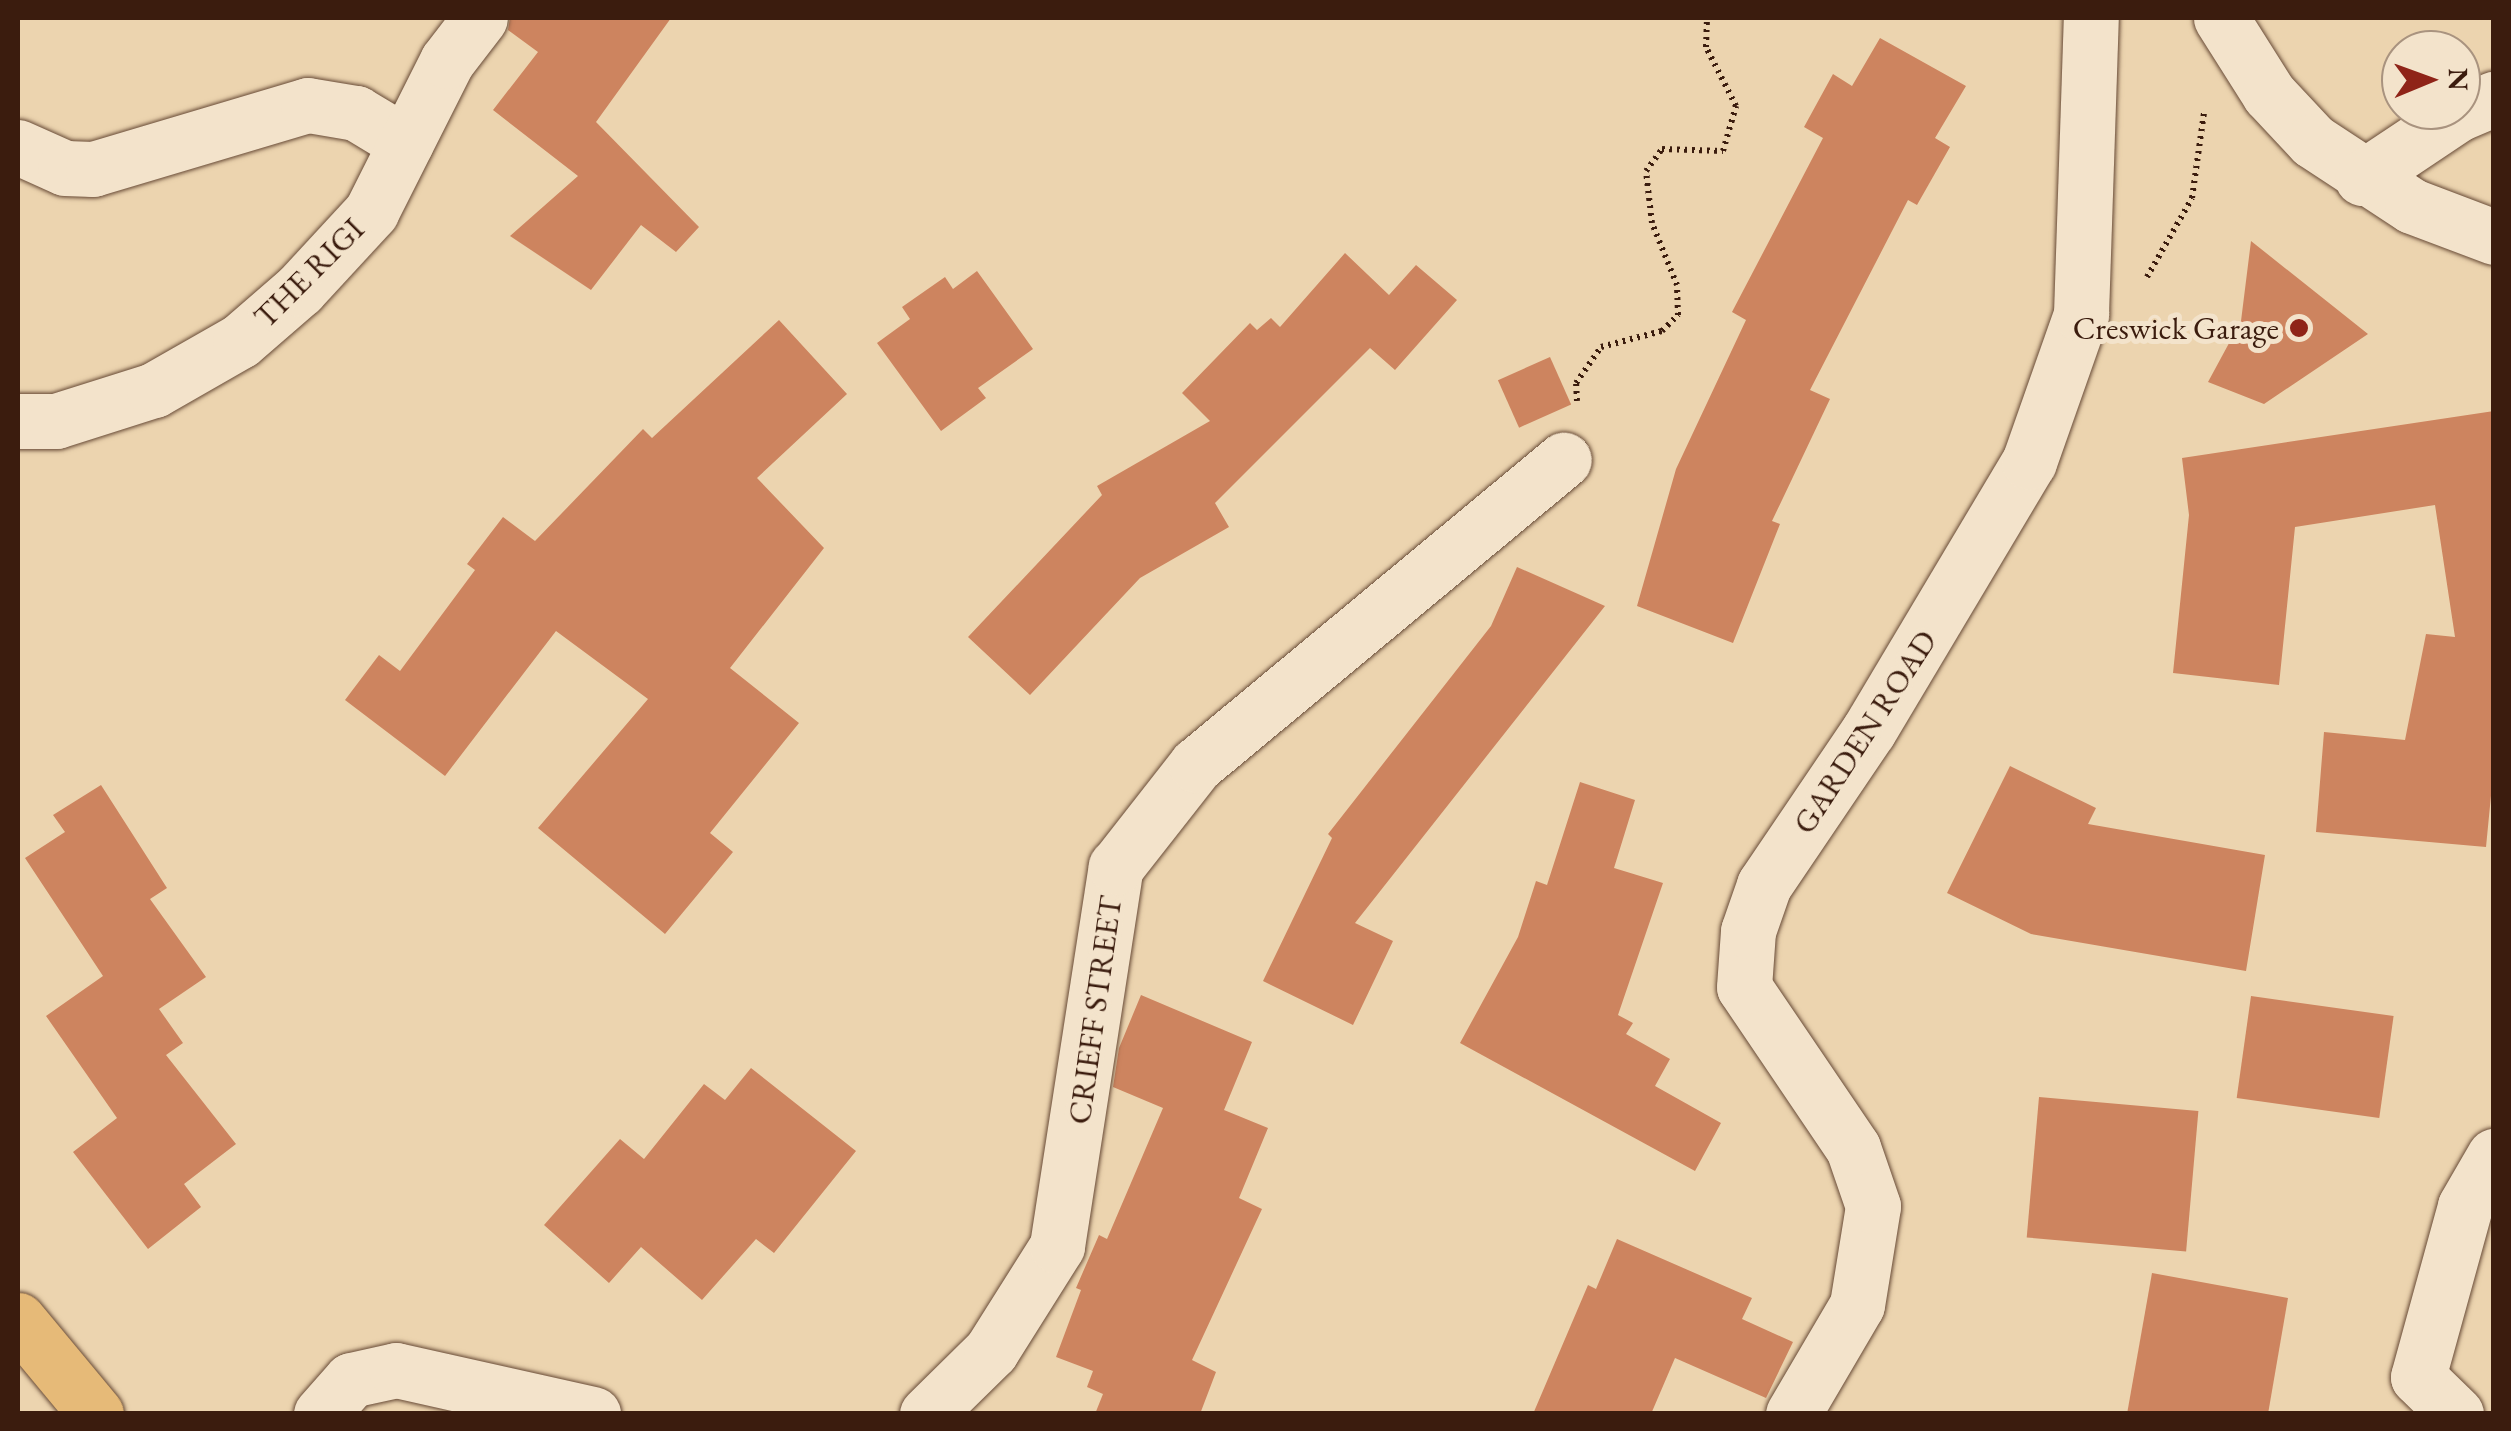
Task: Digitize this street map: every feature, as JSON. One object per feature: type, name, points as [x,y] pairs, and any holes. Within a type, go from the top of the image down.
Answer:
[{"type":"main road","points":[[18,1320],[96,1414]]},
{"type":"street","name":"THE RIGI","points":[[18,420],[56,422],[99,410],[199,369],[240,341],[342,249],[371,212],[448,61],[480,18]]},
{"type":"street","name":"GARDEN ROAD","points":[[1793,1414],[1857,1305],[1873,1206],[1853,1148],[1744,986],[1748,930],[1764,885],[1880,714],[2029,462],[2081,314],[2091,18]]},
{"type":"street","points":[[2221,18],[2268,94],[2313,141],[2362,178],[2445,221],[2494,237]]},
{"type":"street","points":[[2362,178],[2458,114],[2494,99]]},
{"type":"street","points":[[18,147],[65,168],[93,169],[308,105],[356,112],[406,143]]},
{"type":"street","name":"CRIEFF STREET","points":[[927,1414],[990,1351],[1057,1246],[1116,867],[1196,766],[1564,460]]},
{"type":"street","points":[[2456,1414],[2418,1377],[2464,1206],[2494,1156]]},
{"type":"street","points":[[321,1414],[351,1380],[396,1370],[593,1414]]},
{"type":"path","points":[[1564,460],[1578,426],[1576,383],[1600,347],[1662,330],[1678,315],[1677,284],[1668,248],[1652,223],[1646,172],[1662,149],[1723,152],[1736,106],[1706,48],[1706,18]]},
{"type":"path","points":[[2137,294],[2192,198],[2206,99]]},
{"type":"building","points":[[510,18],[671,18],[596,122],[699,227],[676,252],[641,225],[591,290],[510,236],[578,176],[493,110],[538,52],[508,30]]},
{"type":"building","points":[[1880,38],[1966,86],[1935,138],[1950,147],[1917,205],[1908,200],[1810,390],[1830,399],[1772,521],[1780,524],[1733,643],[1637,606],[1676,469],[1746,320],[1732,312],[1823,138],[1804,127],[1833,74],[1852,86]]},
{"type":"building","name":"Creswick Garage","points":[[2251,241],[2368,334],[2264,404],[2208,382],[2241,321]]},
{"type":"building","points":[[1345,253],[1389,295],[1416,265],[1457,300],[1395,370],[1370,348],[1215,503],[1229,527],[1140,578],[1030,695],[968,637],[1102,495],[1097,486],[1210,421],[1182,393],[1250,323],[1257,330],[1271,318],[1280,327]]},
{"type":"building","points":[[977,271],[1033,349],[978,388],[986,398],[941,431],[877,343],[910,319],[902,307],[945,277],[953,289]]},
{"type":"building","points":[[779,320],[847,394],[757,478],[824,548],[730,668],[799,723],[710,833],[733,852],[665,934],[538,828],[648,699],[556,631],[445,776],[345,700],[379,655],[400,671],[475,570],[467,564],[503,517],[535,541],[643,429],[652,438]]},
{"type":"building","points":[[1550,357],[1571,405],[1519,428],[1498,380]]},
{"type":"building","points":[[2494,411],[2494,765],[2486,847],[2316,832],[2324,732],[2405,740],[2426,634],[2455,637],[2435,505],[2295,527],[2279,685],[2173,673],[2189,515],[2182,458]]},
{"type":"building","points":[[1517,567],[1605,606],[1355,923],[1393,941],[1353,1025],[1263,981],[1332,838],[1328,834],[1491,626]]},
{"type":"building","points":[[2010,766],[2096,808],[2088,824],[2265,855],[2246,971],[2031,934],[1947,893]]},
{"type":"building","points":[[1580,782],[1635,800],[1614,868],[1663,883],[1618,1015],[1633,1023],[1626,1034],[1670,1059],[1655,1086],[1721,1123],[1695,1171],[1460,1043],[1518,937],[1536,881],[1547,885]]},
{"type":"building","points":[[101,785],[167,888],[150,899],[206,977],[159,1009],[183,1043],[166,1055],[236,1144],[184,1184],[201,1207],[148,1249],[73,1152],[117,1118],[46,1016],[103,976],[25,858],[65,832],[53,815]]},
{"type":"building","points":[[1141,995],[1252,1042],[1224,1110],[1268,1128],[1239,1198],[1262,1209],[1192,1360],[1216,1372],[1200,1414],[1095,1414],[1103,1394],[1087,1387],[1093,1371],[1056,1357],[1081,1290],[1076,1288],[1099,1235],[1107,1239],[1163,1108],[1113,1087],[1119,1048]]},
{"type":"building","points":[[2251,996],[2394,1016],[2379,1118],[2237,1098]]},
{"type":"building","points":[[751,1068],[856,1151],[774,1253],[756,1239],[702,1300],[641,1247],[609,1283],[544,1225],[620,1139],[644,1159],[704,1084],[725,1100]]},
{"type":"building","points":[[2039,1097],[2198,1111],[2186,1251],[2027,1237]]},
{"type":"building","points":[[1617,1239],[1752,1298],[1742,1319],[1793,1342],[1766,1398],[1675,1358],[1651,1414],[1533,1414],[1588,1285],[1596,1289]]},
{"type":"building","points":[[2152,1273],[2288,1298],[2268,1414],[2127,1414]]},
{"type":"place","name":"Creswick Garage","points":[[2299,328]]}]
